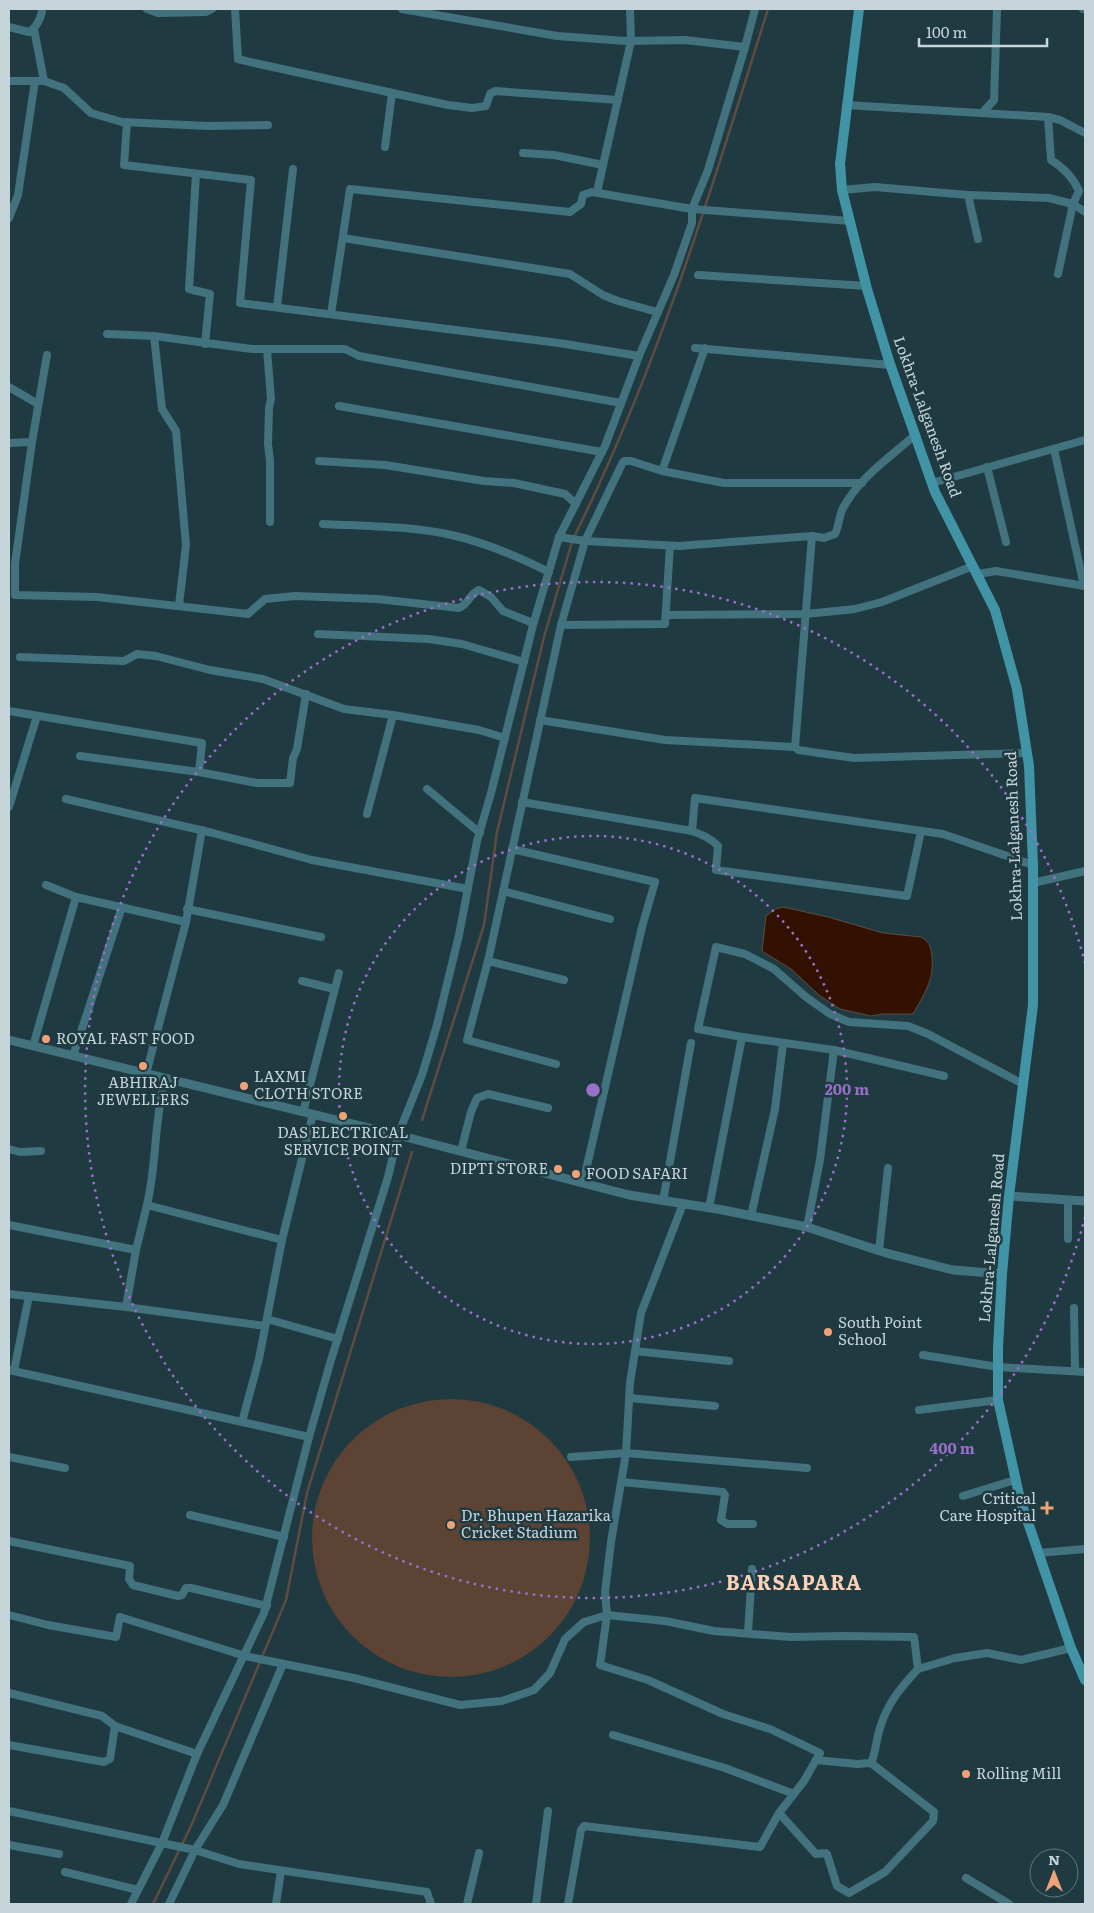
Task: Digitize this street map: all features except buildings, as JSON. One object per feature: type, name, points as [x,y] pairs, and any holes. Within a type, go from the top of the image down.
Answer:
[{"type":"main road","name":"Lokhra-Lalganesh Road","points":[[859,9],[840,164],[842,190],[890,365],[932,483],[995,610],[1004,636],[1017,689],[1027,754],[1033,864],[1034,1005],[1009,1196],[1002,1274],[998,1400],[1020,1499],[1071,1648],[1085,1680]]},
{"type":"street","points":[[9,27],[29,32],[34,29],[42,9]]},
{"type":"street","points":[[147,9],[158,13],[206,12],[212,9]]},
{"type":"street","points":[[235,9],[238,59],[472,108],[486,106],[490,94],[496,91],[618,100]]},
{"type":"street","points":[[402,9],[557,36],[631,41],[685,40],[745,47]]},
{"type":"street","points":[[597,192],[631,41],[630,9]]},
{"type":"street","points":[[131,1904],[162,1843],[197,1754],[267,1606],[309,1437],[388,1178],[398,1135],[422,1075],[436,1025],[459,935],[480,833],[533,623],[549,572],[576,504],[602,452],[639,356],[674,275],[708,170],[755,9]]},
{"type":"street","points":[[982,113],[994,100],[997,9]]},
{"type":"street","points":[[34,29],[44,81]]},
{"type":"street","points":[[9,81],[44,81],[64,88],[91,113],[127,122],[208,126],[268,125]]},
{"type":"street","points":[[9,218],[18,195],[35,81]]},
{"type":"street","points":[[385,147],[392,92]]},
{"type":"street","points":[[846,105],[1048,117],[1060,120],[1085,133]]},
{"type":"street","points":[[1048,117],[1051,160],[1063,167],[1076,183],[1079,191],[1073,204],[1058,274]]},
{"type":"street","points":[[127,122],[124,165],[251,180],[240,303],[559,343],[639,356]]},
{"type":"street","points":[[523,153],[554,155],[603,165]]},
{"type":"street","points":[[277,307],[293,169]]},
{"type":"street","points":[[196,174],[188,289],[210,294],[204,344]]},
{"type":"street","points":[[842,190],[875,188],[968,195],[1049,198],[1073,204],[1085,212]]},
{"type":"street","points":[[331,314],[350,189],[570,212],[581,204],[583,195],[597,192],[695,209],[850,221]]},
{"type":"street","points":[[968,195],[978,239]]},
{"type":"street","points":[[343,238],[570,274],[603,295],[657,312]]},
{"type":"street","points":[[698,275],[867,286]]},
{"type":"street","points":[[107,334],[154,336],[204,344],[267,349],[345,349],[368,358],[621,403]]},
{"type":"street","points":[[154,336],[162,409],[176,431],[186,545],[179,605]]},
{"type":"street","points":[[695,348],[890,365]]},
{"type":"street","points":[[662,471],[705,348]]},
{"type":"street","points":[[267,349],[271,399],[268,444],[270,460],[270,522]]},
{"type":"street","points":[[47,355],[32,442],[15,564],[15,595],[96,596],[248,614],[265,599],[294,596],[377,599],[459,608],[466,605],[472,594],[480,590],[491,596],[503,611],[533,623]]},
{"type":"street","points":[[9,387],[38,404]]},
{"type":"street","points":[[339,406],[602,452]]},
{"type":"street","points":[[563,538],[583,541],[670,546],[812,536],[824,538],[835,534],[842,511],[850,497],[862,483],[915,435]]},
{"type":"street","points":[[932,483],[1085,440]]},
{"type":"street","points":[[9,443],[32,442]]},
{"type":"street","points":[[666,615],[806,614],[855,609],[882,602],[976,570],[996,571],[1084,586],[1054,449]]},
{"type":"street","points":[[319,461],[385,465],[514,484],[565,494],[576,504]]},
{"type":"street","points":[[556,1064],[466,1040],[488,961],[561,625],[583,541],[624,461],[631,461],[662,471],[724,483],[862,483]]},
{"type":"street","points":[[987,467],[1006,542]]},
{"type":"street","points":[[323,524],[416,530],[456,536],[497,548],[549,572]]},
{"type":"street","points":[[795,747],[812,536]]},
{"type":"street","points":[[561,625],[665,624],[670,546]]},
{"type":"street","points":[[318,634],[429,639],[462,644],[524,662]]},
{"type":"street","points":[[20,657],[124,661],[136,654],[156,656],[210,670],[263,679],[344,709],[393,715],[479,730],[505,738]]},
{"type":"street","points":[[80,756],[199,772],[257,783],[290,783],[306,694]]},
{"type":"street","points":[[9,711],[202,743],[199,772]]},
{"type":"street","points":[[367,814],[393,715]]},
{"type":"street","points":[[9,807],[37,716]]},
{"type":"street","points":[[540,720],[665,740],[795,747],[798,750],[854,758],[1027,754]]},
{"type":"street","points":[[427,789],[480,833]]},
{"type":"street","points":[[692,831],[695,798],[943,834],[1033,864]]},
{"type":"street","points":[[66,799],[202,830],[312,860],[468,889]]},
{"type":"street","points":[[522,802],[692,831],[713,840],[718,846],[716,870],[907,896],[921,831]]},
{"type":"street","points":[[146,1074],[186,922],[202,830]]},
{"type":"street","points":[[512,849],[656,882],[642,927],[583,1183]]},
{"type":"street","points":[[1033,883],[1085,871]]},
{"type":"street","points":[[46,885],[76,897],[186,922]]},
{"type":"street","points":[[503,891],[610,919]]},
{"type":"street","points":[[34,1046],[76,897]]},
{"type":"street","points":[[73,1056],[122,907]]},
{"type":"street","points":[[187,909],[321,936]]},
{"type":"street","points":[[944,1076],[834,1050],[742,1038],[698,1029],[716,947],[745,954],[774,969],[806,997],[830,1014],[849,1022],[908,1026],[928,1034],[1024,1084]]},
{"type":"street","points":[[488,961],[564,980]]},
{"type":"street","points":[[303,1112],[338,973]]},
{"type":"street","points":[[302,981],[334,990]]},
{"type":"street","points":[[709,1208],[742,1038]]},
{"type":"street","points":[[9,1040],[398,1135],[629,1195],[807,1227],[879,1250],[953,1270],[1002,1274]]},
{"type":"street","points":[[663,1200],[691,1043]]},
{"type":"street","points":[[751,1216],[775,1109],[783,1043]]},
{"type":"street","points":[[807,1227],[820,1160],[834,1050]]},
{"type":"street","points":[[126,1307],[154,1168],[158,1112],[164,1079]]},
{"type":"street","points":[[461,1151],[471,1112],[477,1098],[488,1094],[548,1108]]},
{"type":"street","points":[[242,1422],[259,1358],[282,1240],[313,1114]]},
{"type":"street","points":[[9,1149],[20,1152],[41,1151]]},
{"type":"street","points":[[879,1250],[888,1168]]},
{"type":"street","points":[[1009,1196],[1085,1201]]},
{"type":"street","points":[[1068,1200],[1068,1239]]},
{"type":"street","points":[[568,1904],[581,1830],[584,1826],[760,1846],[779,1813],[804,1781],[820,1753],[770,1728],[723,1714],[648,1680],[600,1665],[607,1615],[605,1592],[610,1542],[626,1454],[635,1351],[642,1310],[683,1204]]},
{"type":"street","points":[[147,1205],[282,1240]]},
{"type":"street","points":[[9,1225],[136,1250]]},
{"type":"street","points":[[9,1294],[266,1322],[338,1339]]},
{"type":"street","points":[[29,1296],[11,1370],[309,1437]]},
{"type":"street","points":[[1074,1308],[1075,1370]]},
{"type":"street","points":[[635,1351],[729,1361]]},
{"type":"street","points":[[923,1355],[998,1367],[1085,1372]]},
{"type":"street","points":[[630,1398],[716,1406]]},
{"type":"street","points":[[919,1410],[998,1400]]},
{"type":"street","points":[[571,1457],[626,1454],[807,1468]]},
{"type":"street","points":[[9,1456],[65,1468]]},
{"type":"street","points":[[963,1496],[1015,1480]]},
{"type":"street","points":[[622,1482],[723,1492],[725,1496],[721,1520],[727,1524],[753,1524]]},
{"type":"street","points":[[190,1515],[284,1537]]},
{"type":"street","points":[[9,1541],[130,1566],[129,1579],[133,1585],[178,1596],[182,1595],[186,1588],[191,1588],[267,1606]]},
{"type":"street","points":[[1038,1553],[1085,1549]]},
{"type":"street","points":[[748,1634],[752,1568]]},
{"type":"street","points":[[9,1615],[48,1625],[116,1637],[120,1617],[245,1656],[354,1678],[460,1705],[502,1701],[534,1690],[550,1673],[565,1639],[584,1622],[607,1615],[665,1621],[714,1631],[748,1634],[791,1637],[914,1637],[918,1668]]},
{"type":"street","points":[[871,1763],[885,1712],[900,1687],[918,1668],[955,1658],[987,1653],[1021,1660],[1071,1648]]},
{"type":"street","points":[[169,1904],[195,1850],[224,1805],[283,1664]]},
{"type":"street","points":[[9,1692],[102,1716],[115,1726],[197,1754]]},
{"type":"street","points":[[9,1745],[104,1762],[110,1759],[115,1726]]},
{"type":"street","points":[[613,1735],[724,1768],[794,1794]]},
{"type":"street","points":[[779,1813],[816,1854],[827,1854],[837,1886],[848,1892],[885,1872],[933,1822],[934,1812],[871,1763],[857,1764],[816,1760]]},
{"type":"street","points":[[9,1811],[195,1850],[239,1864],[427,1892],[431,1904]]},
{"type":"street","points":[[536,1904],[548,1812]]},
{"type":"street","points":[[9,1846],[59,1854]]},
{"type":"street","points":[[467,1904],[479,1853]]},
{"type":"street","points":[[276,1904],[281,1871]]},
{"type":"street","points":[[65,1872],[138,1890]]},
{"type":"street","points":[[966,1878],[1009,1904]]},
{"type":"shaded area","points":[[783,907],[828,917],[883,933],[921,937],[924,939],[930,946],[932,957],[930,980],[913,1014],[871,1016],[840,1009],[819,995],[791,969],[762,951],[766,916],[775,909]]},
{"type":"shaded area","name":"Dr. Bhupen Hazarika Cricket Stadium","points":[[451,1399],[478,1402],[504,1410],[528,1423],[549,1440],[566,1461],[579,1485],[587,1511],[590,1538],[587,1565],[579,1591],[566,1615],[549,1636],[528,1653],[504,1666],[478,1674],[451,1677],[424,1674],[398,1666],[374,1653],[353,1636],[336,1615],[323,1591],[315,1565],[312,1538],[315,1511],[323,1485],[336,1461],[353,1440],[374,1423],[398,1410],[424,1402]]},
{"type":"waterway","points":[[574,537],[604,473],[658,343],[704,210],[768,9]]},
{"type":"waterway","points":[[422,1120],[484,925],[497,832],[544,637],[572,542]]},
{"type":"waterway","points":[[153,1904],[191,1826],[286,1600],[307,1493],[412,1152]]},
{"type":"place","name":"ROYAL FAST FOOD","points":[[46,1039]]},
{"type":"place","name":"ABHIRAJ JEWELLERS","points":[[143,1066]]},
{"type":"place","name":"LAXMI CLOTH STORE","points":[[244,1086]]},
{"type":"place","name":"DAS ELECTRICAL SERVICE POINT","points":[[343,1116]]},
{"type":"place","name":"DIPTI STORE","points":[[558,1169]]},
{"type":"place","name":"FOOD SAFARI","points":[[576,1174]]},
{"type":"place","name":"South Point School","points":[[828,1332]]},
{"type":"place","name":"Critical Care Hospital","points":[[1047,1508]]},
{"type":"place","name":"Dr. Bhupen Hazarika Cricket Stadium","points":[[451,1525]]},
{"type":"place","name":"Rolling Mill","points":[[966,1774]]},
{"type":"district","name":"BARSAPARA","points":[[794,1583]]}]
